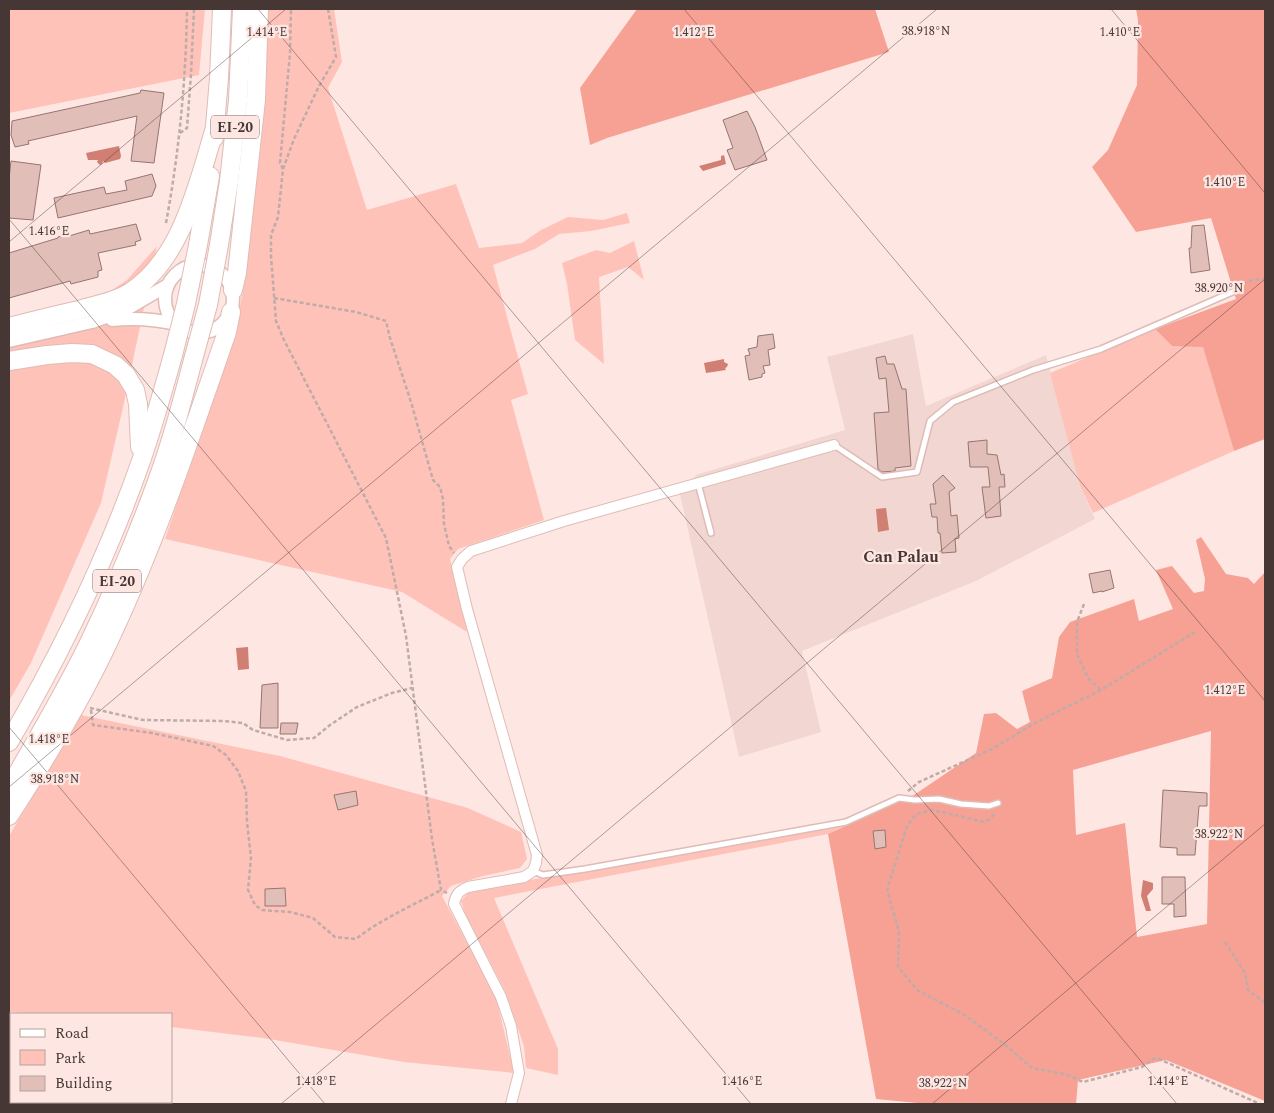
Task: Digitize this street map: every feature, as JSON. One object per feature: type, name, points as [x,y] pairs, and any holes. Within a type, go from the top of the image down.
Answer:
[{"type":"highway","name":"EI-20","points":[[9,742],[66,636],[90,586],[123,509],[159,406],[186,304],[209,180],[219,78],[222,9]]},
{"type":"highway","name":"EI-20","points":[[9,788],[88,646],[135,540],[157,483],[176,424],[208,305],[230,181],[238,100],[242,9]]},
{"type":"highway","points":[[233,290],[237,273],[256,100],[259,9]]},
{"type":"highway","points":[[9,327],[104,303],[128,294],[147,280],[177,239],[188,215],[215,128]]},
{"type":"highway","points":[[9,816],[42,766],[77,703],[112,634],[135,582],[158,528],[186,450],[227,332],[231,312]]},
{"type":"highway","points":[[9,361],[47,355],[92,354],[115,365],[126,375],[135,390],[138,404],[141,461]]},
{"type":"street","points":[[203,265],[217,269],[228,279],[233,290],[234,302],[225,322],[217,329],[207,333],[186,331],[176,324],[167,311],[165,298],[168,285],[175,275],[186,267],[203,265]]},
{"type":"street","points":[[9,341],[92,322],[125,310],[168,285]]},
{"type":"street","points":[[92,322],[147,319],[176,324]]},
{"type":"street","points":[[511,1104],[518,1073],[511,1026],[501,997],[454,904],[460,891],[468,887],[524,877],[533,870],[537,855],[467,609],[457,567],[462,559],[471,551],[555,524],[834,444]]},
{"type":"lane","points":[[834,444],[882,477],[917,472],[930,421],[953,402],[1033,370],[1102,349],[1237,290]]},
{"type":"lane","points":[[698,482],[711,533]]},
{"type":"lane","points":[[533,870],[543,875],[585,869],[846,822],[899,798],[915,800],[939,799],[960,804],[989,806],[998,803]]},
{"type":"path","points":[[166,223],[179,134],[186,52],[187,9]]},
{"type":"path","points":[[179,134],[187,128],[194,9]]},
{"type":"path","points":[[283,169],[280,162],[290,53],[291,9]]},
{"type":"path","points":[[328,9],[336,58],[319,86],[294,138],[283,169],[278,217],[271,235],[276,322],[386,538],[406,636],[432,839],[441,890]]},
{"type":"path","points":[[1237,290],[1245,282],[1265,279]]},
{"type":"path","points":[[274,298],[356,312],[386,321],[433,480],[440,487],[443,499],[444,524],[449,546],[462,559]]},
{"type":"path","points":[[1084,604],[1077,622],[1077,655],[1088,679],[1101,690]]},
{"type":"path","points":[[899,798],[919,782],[992,749],[1035,723],[1101,690],[1195,632]]},
{"type":"path","points":[[412,688],[392,693],[357,708],[330,725],[314,738],[287,740],[253,730],[243,723],[143,720],[91,708],[93,725],[152,733],[213,746],[226,755],[238,770],[246,791],[251,858],[248,890],[255,905],[262,910],[290,912],[313,918],[335,937],[356,939],[386,919],[441,890]]},
{"type":"path","points":[[998,803],[990,819],[984,822],[932,810],[916,814],[907,826],[887,890],[899,931],[898,967],[917,990],[963,1014],[1032,1068],[1065,1074],[1083,1082],[1142,1067],[1153,1059],[1159,1059],[1260,1104]]},
{"type":"path","points":[[441,890],[456,897]]},
{"type":"path","points":[[1225,942],[1245,973],[1248,990],[1265,1003]]},
{"type":"shaded area","points":[[637,9],[875,9],[889,52],[607,138],[590,145],[580,88]]},
{"type":"shaded area","points":[[1136,9],[1265,9],[1265,439],[1234,451],[1203,347],[1172,346],[1155,329],[1236,299],[1211,218],[1136,232],[1092,167],[1108,150],[1137,85],[1138,20]]},
{"type":"shaded area","points":[[119,146],[120,159],[105,163],[103,161],[100,165],[97,162],[98,160],[88,160],[86,153]]},
{"type":"shaded area","points":[[724,155],[726,164],[703,171],[699,166],[721,160],[721,156]]},
{"type":"shaded area","points":[[913,334],[926,406],[1046,355],[1080,486],[1095,519],[976,581],[802,651],[821,732],[739,757],[680,494],[696,475],[845,430],[827,357]]},
{"type":"shaded area","points":[[724,359],[724,362],[728,364],[725,368],[726,370],[706,373],[704,363]]},
{"type":"shaded area","points":[[886,508],[889,530],[878,532],[876,509]]},
{"type":"shaded area","points":[[1201,537],[1226,574],[1248,578],[1254,584],[1265,572],[1265,1101],[1166,1060],[1078,1080],[1076,1104],[928,1104],[876,1099],[828,834],[914,795],[976,753],[984,714],[996,713],[1017,729],[1030,722],[1022,691],[1052,678],[1059,637],[1070,622],[1134,599],[1139,621],[1173,609],[1156,570],[1172,566],[1194,593],[1204,591],[1205,579],[1196,540]],"holes":[[[1211,731],[1207,924],[1137,937],[1125,823],[1076,835],[1073,770]]]},
{"type":"shaded area","points":[[248,647],[249,669],[238,670],[236,648]]},
{"type":"shaded area","points":[[1143,880],[1153,883],[1153,889],[1147,896],[1151,911],[1146,911],[1141,896]]},
{"type":"green space","points":[[9,9],[205,9],[199,75],[9,113]]},
{"type":"green space","points":[[264,9],[334,9],[342,62],[328,88],[367,210],[456,184],[479,248],[522,243],[541,230],[568,217],[603,220],[627,213],[630,223],[591,231],[559,234],[535,249],[493,265],[528,394],[511,400],[544,520],[458,549],[450,559],[467,632],[402,592],[165,539],[235,331],[245,280],[262,122]]},
{"type":"green space","points":[[634,241],[644,280],[628,267],[599,277],[604,364],[575,340],[562,263],[596,250],[610,253]]},
{"type":"green space","points":[[157,246],[101,503],[31,663],[9,701],[9,318],[103,296],[127,280]]},
{"type":"green space","points":[[1155,329],[1172,346],[1203,346],[1234,451],[1093,513],[1080,486],[1050,373]]},
{"type":"green space","points":[[81,715],[280,756],[468,808],[521,832],[527,859],[520,868],[483,876],[451,886],[442,896],[496,997],[514,1073],[404,1062],[263,1038],[172,1027],[172,1013],[9,1012],[9,836]]},
{"type":"green space","points":[[850,824],[828,834],[494,898],[558,1049],[558,1075],[526,1068],[524,1046],[504,989],[466,916],[461,901],[468,893],[490,887]]},
{"type":"building","points":[[141,90],[164,93],[154,163],[131,161],[137,116],[28,141],[29,144],[15,147],[11,135],[12,121],[140,93]]},
{"type":"building","points":[[747,111],[767,160],[735,170],[727,150],[733,148],[723,120]]},
{"type":"building","points":[[11,161],[41,165],[33,220],[9,218]]},
{"type":"building","points":[[152,174],[156,186],[152,196],[58,218],[54,198],[104,187],[106,194],[127,190],[125,181]]},
{"type":"building","points":[[136,224],[141,240],[135,242],[136,245],[98,253],[102,270],[98,271],[98,277],[71,284],[70,281],[9,298],[9,253],[68,234],[69,236],[89,230],[90,234]]},
{"type":"building","points":[[1204,225],[1210,270],[1191,273],[1189,248],[1191,248],[1192,226]]},
{"type":"building","points":[[773,334],[775,348],[768,350],[770,365],[763,366],[765,373],[762,374],[762,377],[749,380],[745,356],[750,355],[748,349],[757,347],[758,336]]},
{"type":"building","points":[[885,356],[887,364],[894,364],[902,389],[906,389],[911,466],[895,468],[895,471],[882,472],[878,469],[874,413],[889,412],[886,378],[879,379],[876,358]]},
{"type":"building","points":[[987,440],[987,454],[997,455],[1001,475],[1004,474],[1005,487],[999,487],[1001,516],[986,518],[982,487],[990,487],[988,467],[970,467],[968,442]]},
{"type":"building","points":[[943,475],[955,488],[949,492],[951,516],[957,515],[959,538],[955,539],[956,552],[942,553],[937,517],[932,517],[930,504],[936,504],[933,484]]},
{"type":"building","points":[[1110,570],[1114,588],[1093,593],[1089,574]]},
{"type":"building","points":[[278,683],[278,728],[260,728],[262,685]]},
{"type":"building","points":[[281,723],[298,723],[296,734],[280,734]]},
{"type":"building","points":[[1163,790],[1207,793],[1207,806],[1199,806],[1195,855],[1177,855],[1177,848],[1160,847]]},
{"type":"building","points":[[356,791],[358,805],[338,810],[334,795]]},
{"type":"building","points":[[885,830],[886,847],[875,849],[873,831]]},
{"type":"building","points":[[1162,877],[1185,877],[1186,916],[1174,917],[1174,904],[1162,904]]},
{"type":"building","points":[[285,888],[286,906],[265,906],[265,889]]},
{"type":"district","name":"Can Palau","points":[[901,557]]}]
